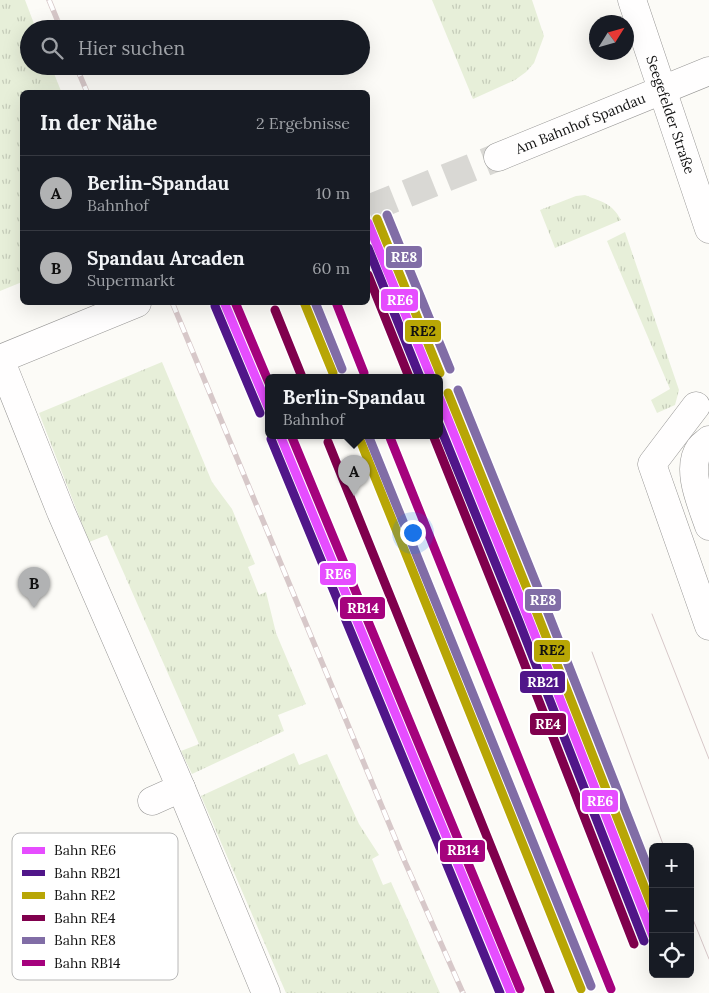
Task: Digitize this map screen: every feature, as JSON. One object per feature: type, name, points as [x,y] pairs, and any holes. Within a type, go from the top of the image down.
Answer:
[{"type":"street","name":"Seegefelder Straße","points":[[632,0],[709,229]]},
{"type":"street","name":"Am Bahnhof Spandau","points":[[498,157],[709,71]]},
{"type":"street","points":[[132,305],[0,359],[61,512],[181,788],[266,993]]},
{"type":"street","points":[[696,406],[652,464],[709,626]]},
{"type":"street","points":[[709,440],[700,448],[694,463],[695,484],[709,526]]},
{"type":"street","points":[[152,801],[181,788]]},
{"type":"green space","points":[[0,0],[25,0],[33,20],[20,20],[20,75],[54,75],[60,90],[20,90],[20,283],[0,291]]},
{"type":"green space","points":[[432,0],[532,0],[544,36],[534,63],[515,80],[473,99]]},
{"type":"green space","points":[[585,195],[610,206],[621,220],[555,248],[540,210],[576,196]]},
{"type":"green space","points":[[625,232],[679,390],[675,405],[657,413],[651,400],[670,389],[607,241]]},
{"type":"green space","points":[[162,362],[212,482],[232,509],[255,564],[248,567],[259,595],[266,592],[276,633],[306,704],[278,715],[284,731],[192,774],[181,751],[199,744],[107,535],[89,542],[39,413]]},
{"type":"green space","points":[[294,753],[299,765],[327,754],[359,824],[379,855],[372,859],[383,885],[391,882],[440,993],[286,993],[201,796]]},
{"type":"tunnel","points":[[370,208],[498,157]]},
{"type":"tram line","points":[[652,614],[709,759]]},
{"type":"tram line","points":[[592,652],[663,843]]},
{"type":"tram line","points":[[694,922],[709,959]]},
{"type":"railway","points":[[49,0],[57,20]]},
{"type":"railway","points":[[80,75],[86,90]]},
{"type":"railway","points":[[173,305],[405,862],[463,993]]},
{"type":"rail line","name":"RE8","points":[[387,215],[450,369]]},
{"type":"rail line","name":"RE2","points":[[377,219],[440,373]]},
{"type":"rail line","name":"RE6","points":[[370,228],[430,374]]},
{"type":"rail line","name":"RB21","points":[[370,253],[419,374]]},
{"type":"rail line","name":"RE4","points":[[370,280],[408,374]]},
{"type":"rail line","name":"RE6","points":[[225,305],[265,399]]},
{"type":"rail line","name":"RB14","points":[[236,305],[265,374]]},
{"type":"rail line","name":"RE2","points":[[305,305],[333,373]]},
{"type":"rail line","name":"RE8","points":[[316,305],[342,369]]},
{"type":"rail line","name":"RB14","points":[[337,305],[364,373]]},
{"type":"rail line","name":"RB21","points":[[215,306],[260,413]]},
{"type":"rail line","name":"RE4","points":[[275,310],[301,374]]},
{"type":"rail line","name":"RE8","points":[[458,390],[649,871]]},
{"type":"rail line","name":"RE2","points":[[448,393],[649,899]]},
{"type":"rail line","name":"RE6","points":[[443,407],[652,933]]},
{"type":"rail line","name":"RB21","points":[[443,434],[518,619],[644,941]]},
{"type":"rail line","name":"RB21","points":[[271,439],[500,993]]},
{"type":"rail line","name":"RE6","points":[[282,439],[511,993]]},
{"type":"rail line","name":"RB14","points":[[293,439],[520,989]]},
{"type":"rail line","name":"RE2","points":[[360,439],[581,989]]},
{"type":"rail line","name":"RE8","points":[[370,439],[591,986]]},
{"type":"rail line","name":"RB14","points":[[391,439],[611,989]]},
{"type":"rail line","name":"RE4","points":[[435,439],[634,944]]},
{"type":"rail line","name":"RE4","points":[[328,442],[550,993]]},
{"type":"place","name":"Berlin-Spandau","points":[[354,496]]},
{"type":"place","name":"Spandau Arcaden","points":[[34,608]]}]
